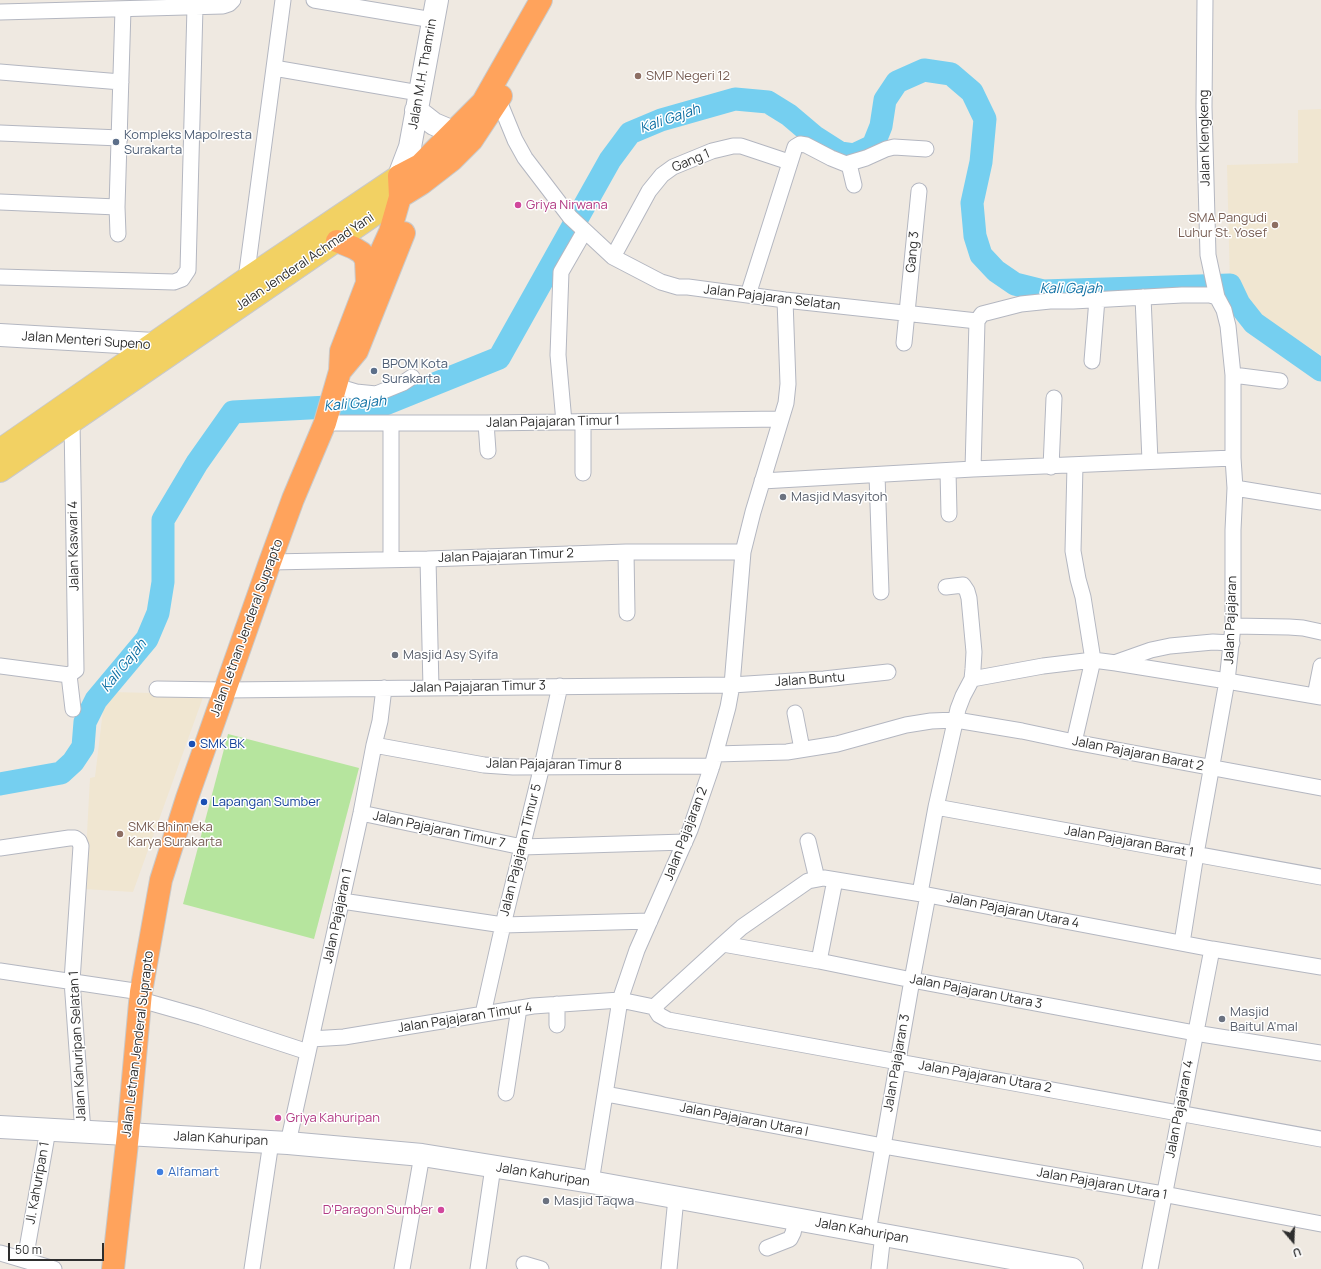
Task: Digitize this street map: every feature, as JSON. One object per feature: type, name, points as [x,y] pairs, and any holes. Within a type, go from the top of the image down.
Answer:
[{"type":"highway","name":"Jalan Jenderal Achmad Yani","points":[[400,186],[417,165],[483,102],[541,0]]},
{"type":"highway","name":"Jalan Jenderal Achmad Yani","points":[[417,165],[452,160],[472,140],[499,101],[556,0]]},
{"type":"highway","name":"Jalan Letnan Jenderal Suprapto","points":[[337,383],[357,351],[401,243],[417,165]]},
{"type":"highway","name":"Jalan Letnan Jenderal Suprapto","points":[[113,1269],[141,996],[161,880],[224,690],[293,499],[326,420],[337,383],[341,351],[367,283],[390,232],[400,186]]},
{"type":"highway","points":[[337,241],[362,253],[366,260],[367,283]]},
{"type":"main road","name":"Jalan Jenderal Achmad Yani","points":[[0,471],[72,421],[163,349],[246,279],[400,186]]},
{"type":"main road","name":"Jalan Jenderal Achmad Yani","points":[[0,450],[337,241],[400,186]]},
{"type":"street","points":[[0,12],[196,7],[226,5],[233,0]]},
{"type":"street","points":[[246,279],[283,0]]},
{"type":"street","points":[[314,0],[435,10]]},
{"type":"street","name":"Jalan Klengkeng","points":[[1205,0],[1204,107],[1208,255],[1217,297]]},
{"type":"street","points":[[0,277],[174,282],[182,279],[188,270],[196,7]]},
{"type":"street","points":[[118,234],[117,207],[122,82],[123,9]]},
{"type":"street","name":"Jalan M.H. Thamrin","points":[[417,165],[418,101],[435,10]]},
{"type":"street","points":[[274,68],[418,101],[434,124],[453,132]]},
{"type":"street","points":[[0,72],[122,82]]},
{"type":"street","name":"Jalan Pajajaran Selatan","points":[[499,101],[515,140],[525,158],[570,217],[583,231],[613,257],[669,285],[785,300],[977,321]]},
{"type":"street","points":[[0,133],[120,138]]},
{"type":"street","points":[[748,295],[795,147],[800,144],[811,147],[842,163],[849,164],[866,158],[886,148],[926,149]]},
{"type":"street","name":"Gang 1","points":[[613,257],[649,191],[662,175],[673,167],[712,151],[733,146],[741,146],[789,162]]},
{"type":"street","points":[[849,164],[854,186]]},
{"type":"street","name":"Jalan Letnan Jenderal Suprapto","points":[[400,186],[417,165]]},
{"type":"street","name":"Gang 3","points":[[904,343],[919,191]]},
{"type":"street","points":[[0,202],[117,207]]},
{"type":"street","points":[[564,422],[558,355],[561,272],[583,231]]},
{"type":"street","points":[[973,469],[977,321],[982,314],[1021,304],[1050,301],[1202,294],[1217,297]]},
{"type":"street","points":[[1143,297],[1150,461]]},
{"type":"street","name":"Jalan Pajajaran","points":[[1182,943],[1196,854],[1227,681],[1233,626],[1233,537],[1235,488],[1233,458],[1233,375],[1228,326],[1224,310],[1217,297]]},
{"type":"street","points":[[1092,362],[1096,299]]},
{"type":"street","name":"Jalan Pajajaran 2","points":[[591,1182],[620,1000],[637,950],[685,842],[714,760],[728,707],[732,685],[743,552],[762,481],[786,403],[788,384],[785,300]]},
{"type":"street","name":"Jalan Menteri Supeno","points":[[0,335],[163,349]]},
{"type":"street","points":[[1233,375],[1280,381]]},
{"type":"street","points":[[337,383],[356,392],[376,394],[403,383],[412,377]]},
{"type":"street","points":[[1050,467],[1054,398]]},
{"type":"street","name":"Jalan Pajajaran Timur 1","points":[[326,420],[391,424],[780,419]]},
{"type":"street","name":"Jalan Kaswari 4","points":[[72,421],[71,684],[73,709]]},
{"type":"street","points":[[583,422],[583,473]]},
{"type":"street","points":[[486,423],[488,451]]},
{"type":"street","points":[[391,424],[391,559]]},
{"type":"street","points":[[762,481],[973,469],[1050,467],[1233,458]]},
{"type":"street","points":[[1074,742],[1094,660],[1073,551],[1075,465]]},
{"type":"street","points":[[948,471],[949,514]]},
{"type":"street","points":[[877,475],[882,592]]},
{"type":"street","points":[[1235,488],[1321,502]]},
{"type":"street","points":[[626,552],[627,613]]},
{"type":"street","name":"Jalan Pajajaran Timur 2","points":[[270,562],[428,559],[626,552],[743,552]]},
{"type":"street","points":[[428,559],[431,688]]},
{"type":"street","points":[[946,587],[962,585],[967,591],[969,598],[974,652],[972,679],[1042,666],[1094,660],[1318,697],[1321,666]]},
{"type":"street","points":[[1233,626],[1303,628],[1321,632]]},
{"type":"street","points":[[1116,663],[1150,650],[1170,646],[1213,642],[1232,642]]},
{"type":"street","points":[[0,666],[72,672]]},
{"type":"street","name":"Jalan Buntu","points":[[732,685],[824,679],[888,672]]},
{"type":"street","name":"Jalan Pajajaran 3","points":[[879,1269],[876,1233],[882,1146],[912,980],[936,807],[958,708],[972,679]]},
{"type":"street","name":"Jalan Pajajaran Timur 3","points":[[158,689],[224,690],[732,685]]},
{"type":"street","name":"Jalan Pajajaran Timur 5","points":[[483,1014],[560,686]]},
{"type":"street","name":"Jalan Pajajaran 1","points":[[252,1269],[280,1143],[310,1045],[380,721],[384,688]]},
{"type":"street","points":[[795,713],[802,749]]},
{"type":"street","name":"Jalan Pajajaran Barat 2","points":[[802,749],[837,744],[906,725],[932,721],[956,720],[1022,731],[1321,788]]},
{"type":"street","name":"Jalan Pajajaran Timur 8","points":[[374,745],[484,765],[513,767],[714,760],[802,749]]},
{"type":"street","name":"Jalan Pajajaran Barat 1","points":[[936,807],[1321,877]]},
{"type":"street","name":"Jalan Pajajaran Timur 7","points":[[360,813],[522,847],[685,842]]},
{"type":"street","name":"Jalan Kahuripan Selatan 1","points":[[0,848],[69,838],[75,838],[81,846],[72,981],[83,1132]]},
{"type":"street","points":[[654,1007],[742,927],[806,882],[817,878],[808,841]]},
{"type":"street","name":"Jalan Pajajaran Utara 4","points":[[817,878],[924,894],[1212,949],[1321,968]]},
{"type":"street","points":[[819,961],[835,880]]},
{"type":"street","points":[[342,901],[503,925],[650,921]]},
{"type":"street","name":"Jalan Pajajaran Utara 3","points":[[723,944],[1195,1033],[1321,1053]]},
{"type":"street","name":"Jalan Pajajaran 4","points":[[1150,1269],[1163,1194],[1212,949]]},
{"type":"street","name":"Jalan Pajajaran Timur 4","points":[[0,971],[72,981],[141,996],[201,1017],[310,1045],[344,1037],[519,1008],[620,1000],[654,1007]]},
{"type":"street","points":[[557,1004],[558,1025]]},
{"type":"street","name":"Jalan Pajajaran Utara 2","points":[[654,1007],[659,1015],[668,1020],[1321,1139]]},
{"type":"street","points":[[506,1092],[519,1008]]},
{"type":"street","name":"Jalan Pajajaran Utara I","points":[[606,1094],[882,1146]]},
{"type":"street","name":"Jalan Kahuripan","points":[[0,1128],[280,1143],[422,1155],[591,1182],[1072,1269]]},
{"type":"street","name":"Jl. Kahuripan 1","points":[[25,1260],[48,1130]]},
{"type":"street","name":"Jalan Pajajaran Utara 1","points":[[882,1146],[1163,1194],[1321,1224]]},
{"type":"street","points":[[402,1269],[422,1155]]},
{"type":"street","points":[[478,1269],[493,1167]]},
{"type":"street","points":[[669,1269],[676,1198]]},
{"type":"street","points":[[767,1248],[790,1239],[796,1220]]},
{"type":"street","points":[[0,1252],[54,1269]]},
{"type":"street","points":[[524,1264],[541,1269]]},
{"type":"shaded area","name":"SMA Pangudi Luhur St. Yosef","points":[[1321,109],[1321,355],[1243,304],[1230,285],[1227,165],[1298,163],[1298,110]]},
{"type":"shaded area","name":"SMK Bhinneka Karya Surakarta","points":[[206,689],[133,892],[84,889],[90,778],[95,777],[104,702],[111,692],[152,693]]},
{"type":"green space","name":"Lapangan Sumber","points":[[228,734],[359,768],[314,939],[183,904]]},
{"type":"waterway","name":"Kali Gajah","points":[[0,784],[61,773],[73,762],[83,747],[85,722],[96,700],[147,639],[158,613],[163,582],[163,520],[197,463],[233,412],[385,404],[499,358],[610,160],[630,133],[661,120],[735,99],[768,102],[789,115],[815,137],[840,153],[854,155],[873,146],[881,126],[885,100],[897,82],[924,70],[951,74],[972,92],[985,119],[981,162],[972,203],[975,236],[981,255],[996,271],[1015,284],[1043,291],[1230,285],[1239,304],[1254,323],[1321,370]]},
{"type":"place","name":"SMP Negeri 12","points":[[638,76]]},
{"type":"place","name":"Kompleks Mapolresta Surakarta","points":[[116,142]]},
{"type":"place","name":"Griya Nirwana","points":[[518,205]]},
{"type":"place","name":"SMA Pangudi Luhur St. Yosef","points":[[1275,225]]},
{"type":"place","name":"BPOM Kota Surakarta","points":[[374,371]]},
{"type":"place","name":"Masjid Masyitoh","points":[[783,497]]},
{"type":"place","name":"Masjid Asy Syifa","points":[[395,655]]},
{"type":"place","name":"SMK BK","points":[[192,744]]},
{"type":"place","name":"Lapangan Sumber","points":[[204,802]]},
{"type":"place","name":"SMK Bhinneka Karya Surakarta","points":[[120,834]]},
{"type":"place","name":"Masjid Baitul A'mal","points":[[1222,1019]]},
{"type":"place","name":"Griya Kahuripan","points":[[278,1118]]},
{"type":"place","name":"Alfamart","points":[[160,1172]]},
{"type":"place","name":"Masjid Taqwa","points":[[546,1201]]},
{"type":"place","name":"D'Paragon Sumber","points":[[441,1210]]}]
